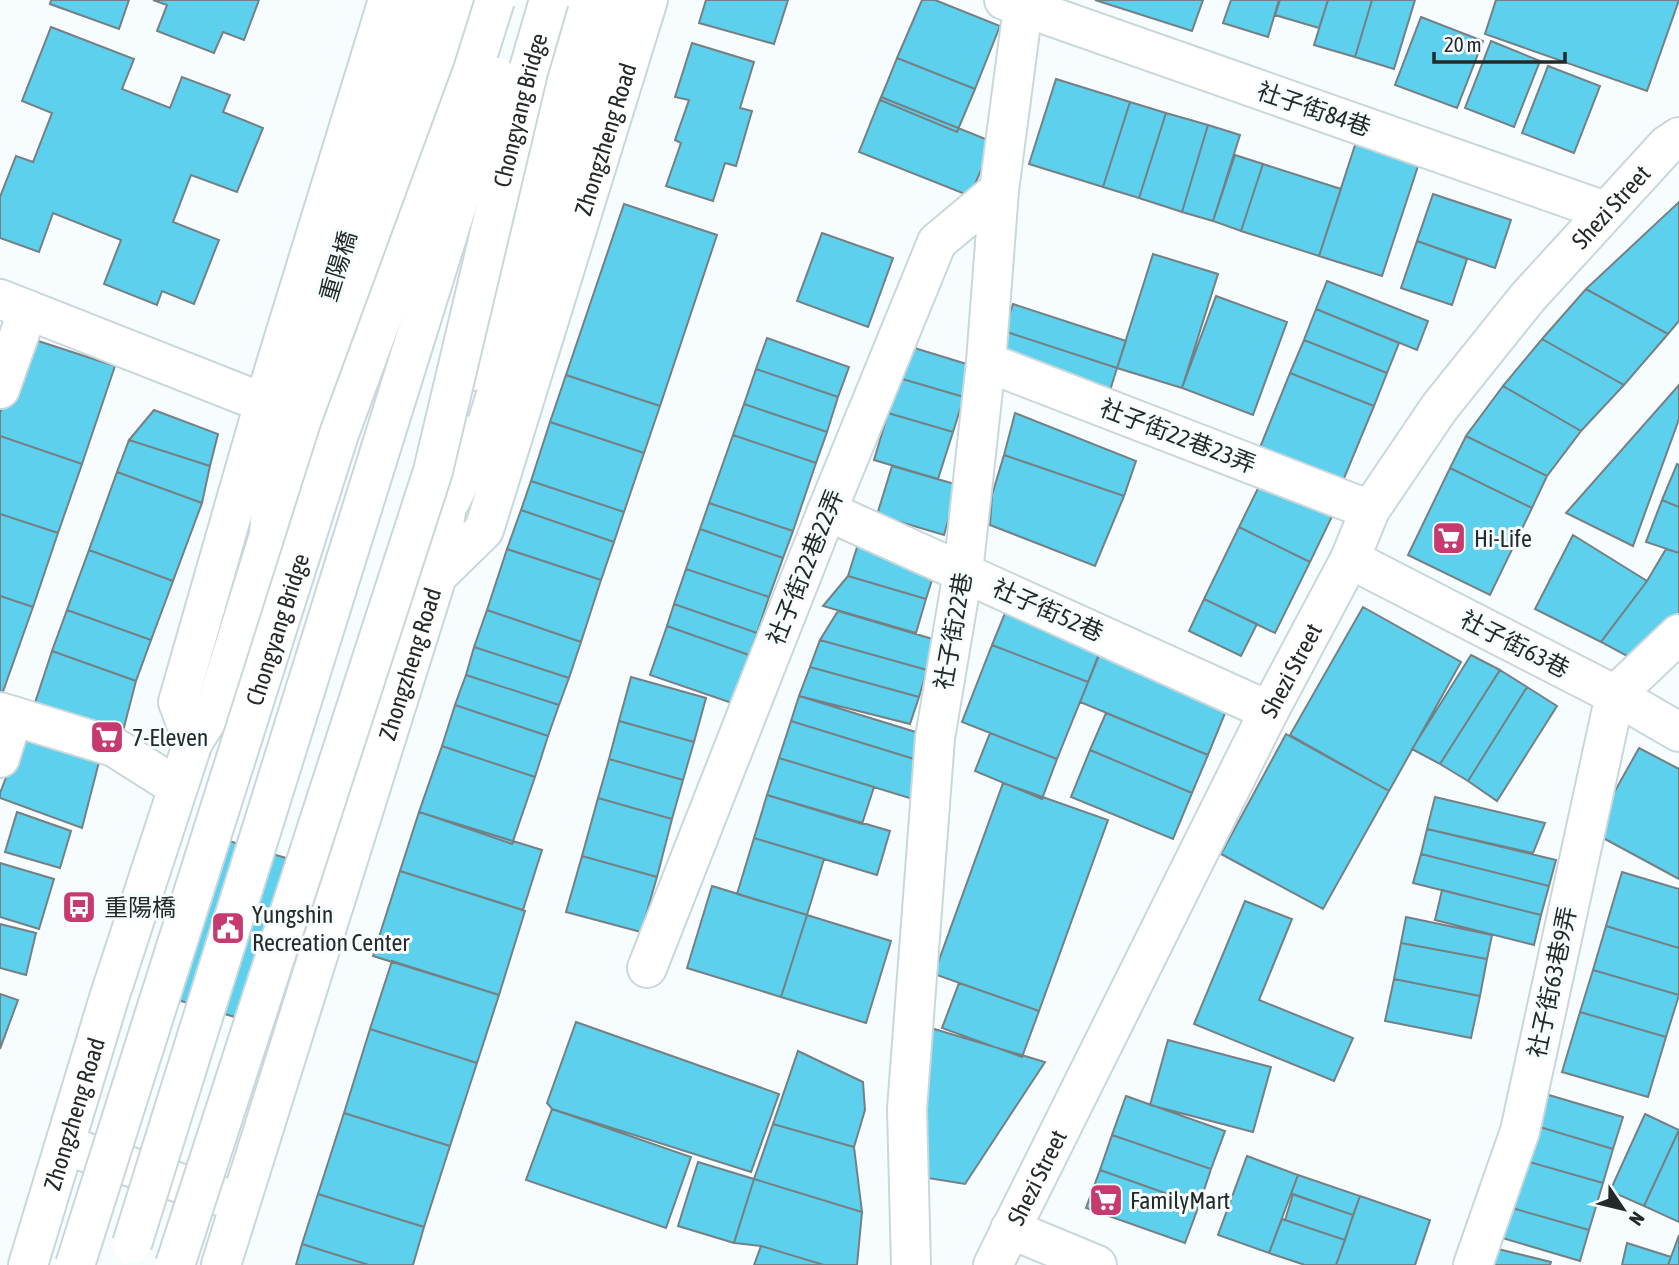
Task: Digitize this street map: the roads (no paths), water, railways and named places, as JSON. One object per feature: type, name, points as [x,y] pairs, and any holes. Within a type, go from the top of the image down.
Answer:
[{"type":"main road","points":[[193,742],[178,702],[264,403],[388,0]]},
{"type":"main road","name":"重陽橋","points":[[269,536],[273,482],[420,0]]},
{"type":"main road","points":[[269,536],[299,491],[454,0]]},
{"type":"main road","name":"Chongyang Bridge","points":[[75,1265],[339,433],[473,70],[495,0]]},
{"type":"main road","points":[[128,1258],[521,0]]},
{"type":"main road","name":"Chongyang Bridge","points":[[175,1265],[433,471],[528,72],[549,0]]},
{"type":"main road","points":[[438,576],[458,418],[588,0]]},
{"type":"main road","points":[[446,511],[486,428],[617,0]]},
{"type":"main road","name":"Zhongzheng Road","points":[[221,1265],[438,576],[484,530],[648,0]]},
{"type":"main road","name":"社子街22巷","points":[[911,1265],[907,1109],[934,738],[963,572],[986,362],[999,190],[1018,3]]},
{"type":"main road","name":"社子街84巷","points":[[1018,3],[1605,211]]},
{"type":"main road","name":"Shezi Street","points":[[993,1265],[1269,711],[1350,559],[1370,510],[1439,408],[1528,298],[1605,211],[1667,145],[1679,137]]},
{"type":"main road","name":"社子街22巷22弄","points":[[647,968],[827,511],[937,242],[999,190]]},
{"type":"main road","points":[[0,389],[14,304],[264,403]]},
{"type":"main road","name":"社子街22巷23弄","points":[[986,362],[1370,510]]},
{"type":"main road","name":"社子街52巷","points":[[827,511],[1269,711]]},
{"type":"main road","name":"Zhongzheng Road","points":[[28,1265],[177,788],[193,742],[216,706],[269,536]]},
{"type":"main road","name":"社子街63巷","points":[[1350,559],[1615,695],[1679,732]]},
{"type":"main road","points":[[1615,695],[1679,635]]},
{"type":"main road","name":"社子街63巷9弄","points":[[1474,1265],[1520,1131],[1615,695]]},
{"type":"main road","points":[[0,758],[7,714],[114,747],[177,788]]},
{"type":"main road","points":[[64,1145],[239,1202]]},
{"type":"main road","points":[[1010,1229],[1097,1265]]},
{"type":"place","name":"Hi-Life","points":[[1449,538]]},
{"type":"place","name":"7-Eleven","points":[[107,737]]},
{"type":"place","name":"重陽橋","points":[[79,907]]},
{"type":"place","name":"Yungshin Recreation Center","points":[[228,928]]},
{"type":"place","name":"FamilyMart","points":[[1106,1200]]}]
